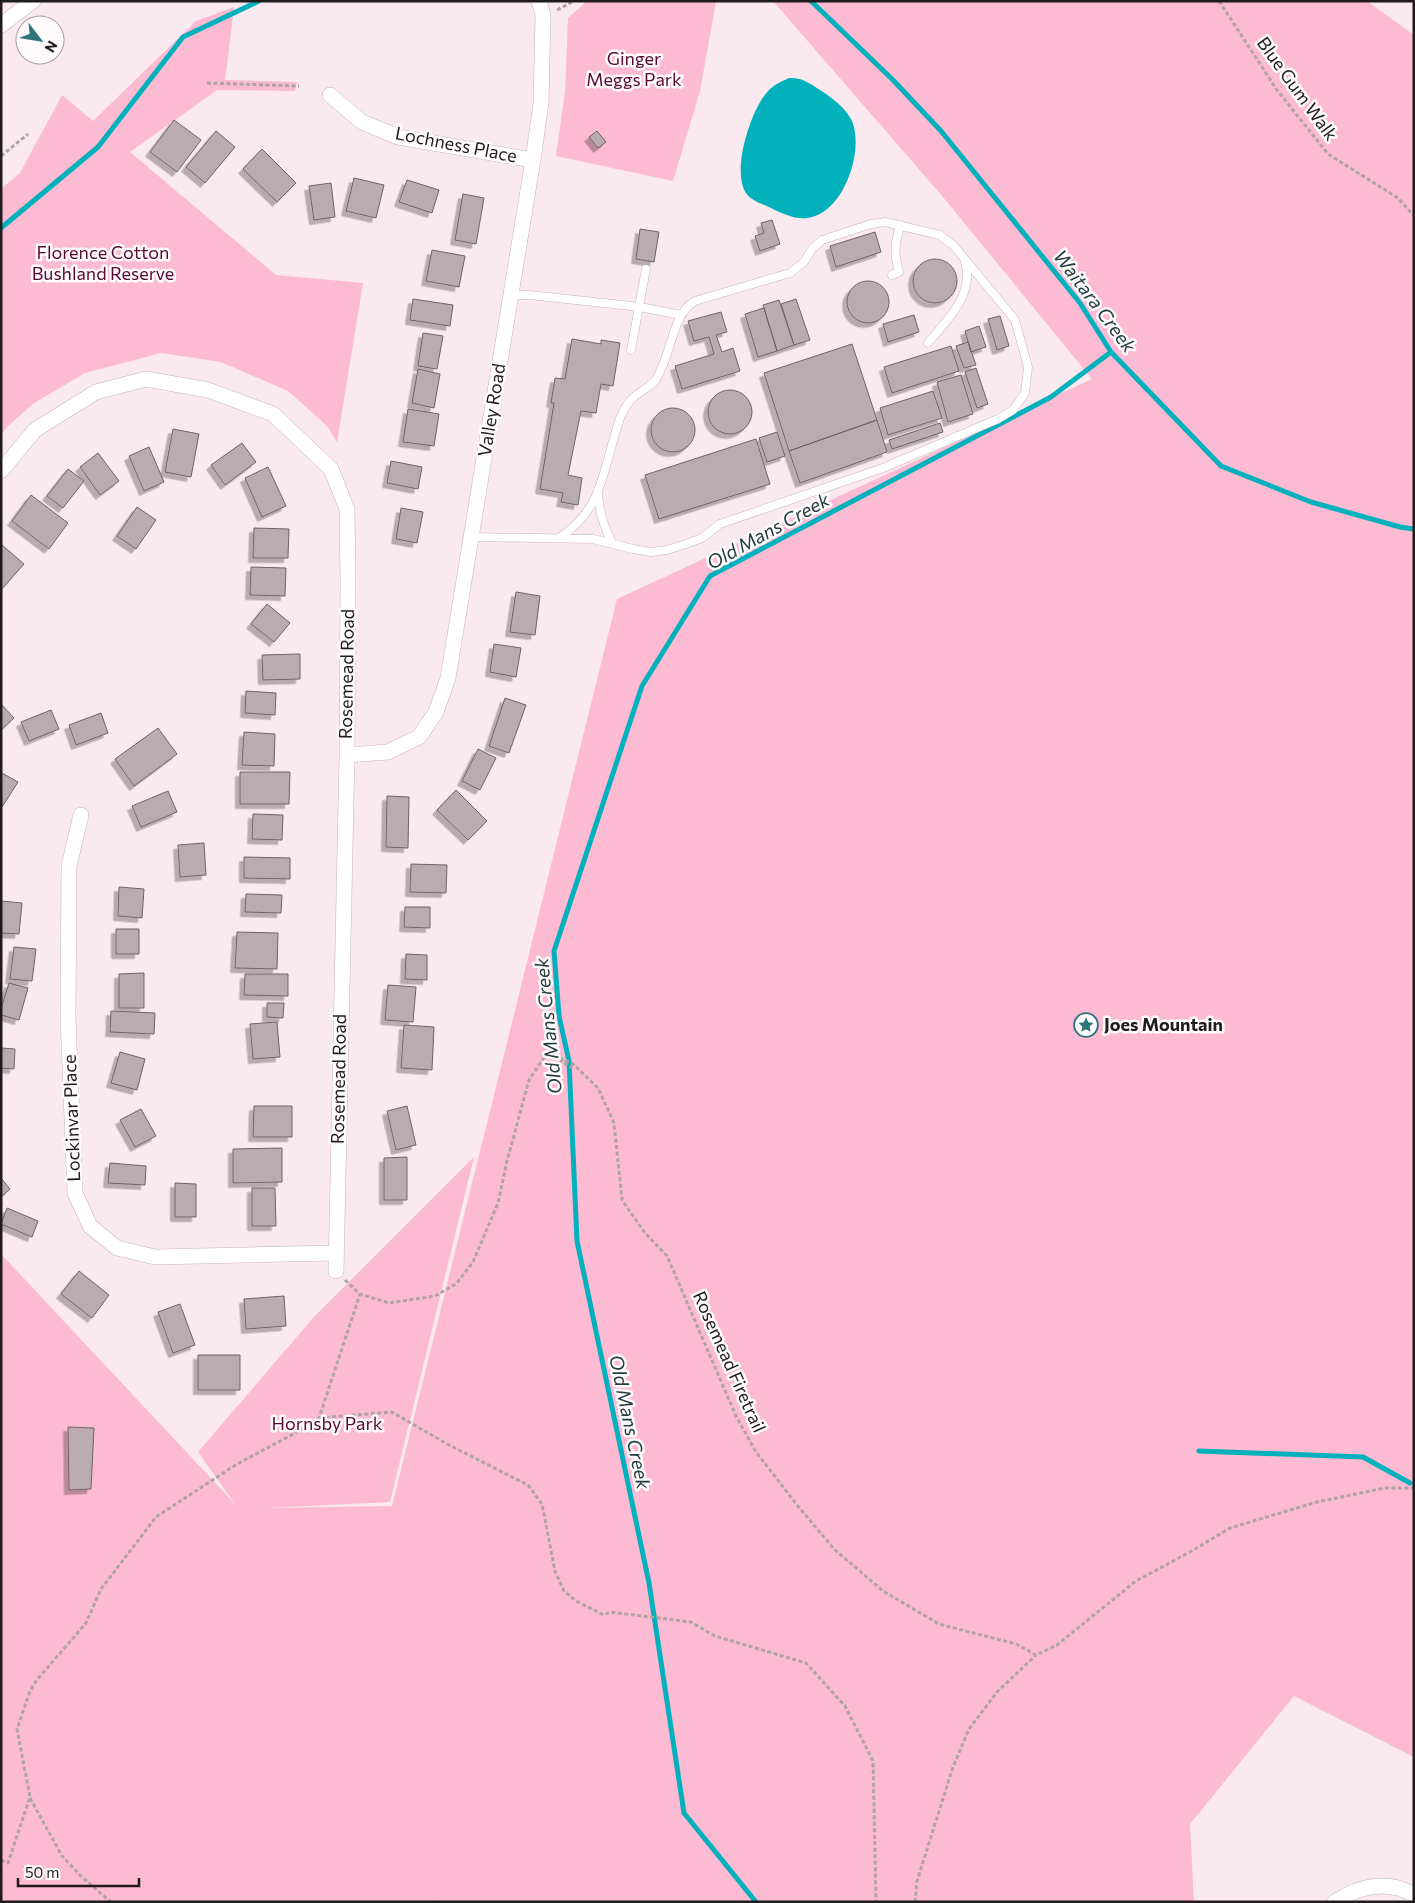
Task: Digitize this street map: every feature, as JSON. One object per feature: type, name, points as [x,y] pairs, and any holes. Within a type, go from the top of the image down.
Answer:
[{"type":"street","points":[[1,25],[33,1]]},
{"type":"street","name":"Valley Road","points":[[347,754],[388,752],[419,737],[436,712],[448,678],[534,160],[540,103],[543,15],[539,1]]},
{"type":"street","name":"Lochness Place","points":[[330,95],[362,122],[398,137],[534,160]]},
{"type":"street","name":"Rosemead Road","points":[[1,471],[35,430],[96,392],[146,379],[208,390],[273,414],[331,470],[347,509],[348,581],[347,754],[336,1271]]},
{"type":"street","name":"Lockinvar Place","points":[[81,815],[69,866],[68,1018],[75,1193],[90,1226],[117,1248],[155,1257],[335,1253]]},
{"type":"street","points":[[1335,1902],[1349,1892],[1377,1884],[1404,1889],[1414,1895]]},
{"type":"lane","points":[[470,537],[593,539],[651,552],[666,550],[702,538],[720,524],[890,465],[1014,410],[1026,393],[1028,367],[1015,320],[954,246],[940,235],[885,222],[871,224],[822,240],[812,249],[804,262],[790,272],[696,301],[687,306],[681,315],[663,366],[655,381],[629,402],[618,422],[598,491],[587,515],[575,528],[559,538]]},
{"type":"lane","points":[[892,275],[899,272],[894,255],[896,237],[901,225]]},
{"type":"lane","points":[[928,343],[952,313],[966,290],[967,274],[963,258]]},
{"type":"lane","points":[[631,350],[646,269]]},
{"type":"lane","points":[[511,295],[530,295],[640,307],[681,315]]},
{"type":"lane","points":[[598,491],[598,507],[604,527],[612,543]]},
{"type":"path","name":"Blue Gum Walk","points":[[1219,1],[1277,90],[1328,154],[1398,198],[1414,216]]},
{"type":"path","points":[[206,82],[299,86]]},
{"type":"path","points":[[1,156],[28,134]]},
{"type":"path","name":"Rosemead Firetrail","points":[[319,1418],[360,1294],[389,1302],[435,1296],[456,1284],[473,1262],[498,1203],[507,1161],[529,1080],[545,1056],[563,1059],[573,1064],[598,1088],[614,1123],[622,1200],[645,1233],[668,1256],[736,1416],[756,1452],[797,1506],[834,1549],[883,1591],[939,1624],[1016,1644],[1036,1655]]},
{"type":"path","points":[[111,1902],[82,1877],[62,1856],[30,1797],[17,1729],[27,1699],[36,1681],[86,1622],[100,1589],[156,1517],[237,1464],[299,1431],[319,1418],[392,1412],[447,1444],[528,1485],[542,1504],[558,1577],[564,1591],[576,1601],[604,1614],[610,1612],[691,1622],[715,1636],[806,1662],[846,1706],[873,1761],[876,1902]]},
{"type":"path","points":[[915,1902],[917,1881],[953,1767],[969,1729],[997,1692],[1036,1655],[1057,1645],[1136,1581],[1230,1528],[1317,1502],[1385,1488],[1414,1488]]},
{"type":"path","points":[[1,1860],[8,1863],[30,1797]]},
{"type":"path","points":[[432,1902],[443,1902]]},
{"type":"green space","name":"Ginger Meggs Park","points":[[587,1],[716,1],[700,91],[673,181],[556,156],[565,92],[568,18]]},
{"type":"green space","name":"Hornsby Park","points":[[773,1],[1367,1],[1414,35],[1414,1757],[1294,1696],[1190,1824],[1194,1902],[1,1902],[1,1254],[235,1504],[198,1452],[313,1318],[474,1157],[390,1502],[267,1508],[392,1506],[617,599],[1092,379],[943,197]]},
{"type":"green space","name":"Florence Cotton Bushland Reserve","points":[[234,7],[225,80],[297,82],[295,91],[217,90],[130,152],[276,275],[363,283],[337,442],[327,426],[288,391],[221,362],[161,353],[85,373],[34,403],[8,426],[1,435],[1,189],[20,173],[62,95],[93,121],[196,21]]},
{"type":"water","points":[[789,78],[798,78],[805,81],[833,99],[849,116],[855,133],[856,147],[853,161],[843,189],[826,210],[809,218],[793,217],[757,202],[748,196],[742,183],[742,155],[745,140],[756,111],[769,90]]},
{"type":"building","points":[[174,120],[201,140],[177,172],[150,152]]},
{"type":"building","points":[[216,131],[235,147],[205,183],[186,167]]},
{"type":"building","points":[[597,131],[606,142],[598,148],[589,137]]},
{"type":"building","points":[[262,149],[296,183],[277,202],[243,169]]},
{"type":"building","points":[[354,178],[384,185],[376,218],[346,211]]},
{"type":"building","points":[[407,180],[439,190],[432,213],[399,202]]},
{"type":"building","points":[[331,183],[335,217],[314,220],[309,186]]},
{"type":"building","points":[[463,194],[484,198],[476,244],[455,240]]},
{"type":"building","points":[[772,220],[780,244],[760,251],[755,236],[764,233],[761,223]]},
{"type":"building","points":[[640,229],[659,232],[654,262],[636,259]]},
{"type":"building","points":[[875,232],[881,252],[836,267],[830,246]]},
{"type":"building","points":[[432,250],[465,256],[459,287],[426,281]]},
{"type":"building","points":[[931,259],[939,259],[951,265],[957,281],[951,297],[939,303],[931,303],[919,297],[913,285],[913,277],[919,265]]},
{"type":"building","points":[[868,281],[883,287],[889,302],[883,317],[868,323],[853,317],[847,302],[853,287]]},
{"type":"building","points":[[413,299],[453,305],[450,326],[410,320]]},
{"type":"building","points":[[796,299],[810,340],[794,345],[781,304]]},
{"type":"building","points":[[779,300],[794,345],[777,351],[763,305]]},
{"type":"building","points":[[764,308],[777,351],[758,357],[745,314]]},
{"type":"building","points":[[721,312],[727,332],[716,335],[722,352],[733,348],[740,371],[682,389],[675,366],[714,354],[709,337],[694,341],[688,321]]},
{"type":"building","points":[[914,315],[919,332],[888,342],[883,324]]},
{"type":"building","points":[[1000,316],[1009,346],[997,350],[988,319]]},
{"type":"building","points":[[979,326],[986,347],[971,352],[965,331]]},
{"type":"building","points":[[423,333],[443,336],[437,369],[418,366]]},
{"type":"building","points":[[572,339],[601,344],[601,340],[620,343],[613,386],[601,384],[596,413],[581,411],[568,475],[582,478],[578,505],[561,502],[563,493],[540,489],[554,403],[551,403],[555,378],[565,379]]},
{"type":"building","points":[[968,342],[976,365],[964,368],[956,346]]},
{"type":"building","points":[[852,344],[877,420],[789,451],[764,373]]},
{"type":"building","points":[[951,346],[959,371],[892,393],[884,367]]},
{"type":"building","points":[[976,368],[988,404],[977,408],[965,372]]},
{"type":"building","points":[[418,369],[440,374],[434,408],[412,403]]},
{"type":"building","points":[[961,375],[973,414],[948,422],[937,382]]},
{"type":"building","points":[[730,390],[742,394],[748,400],[752,412],[748,424],[742,430],[730,434],[718,430],[712,424],[708,412],[712,400],[718,394]]},
{"type":"building","points":[[933,391],[942,418],[888,435],[880,408]]},
{"type":"building","points":[[673,408],[685,412],[691,418],[695,430],[691,442],[685,448],[673,452],[661,448],[655,442],[651,430],[655,418],[661,412]]},
{"type":"building","points":[[408,409],[439,414],[434,446],[403,442]]},
{"type":"building","points":[[877,420],[887,452],[800,483],[789,451]]},
{"type":"building","points":[[940,423],[943,432],[892,449],[889,440]]},
{"type":"building","points":[[173,429],[199,434],[191,477],[165,472]]},
{"type":"building","points":[[777,432],[785,456],[767,462],[759,438]]},
{"type":"building","points":[[756,439],[770,484],[659,519],[645,475]]},
{"type":"building","points":[[242,443],[256,462],[225,485],[211,465]]},
{"type":"building","points":[[149,447],[164,482],[144,491],[129,456]]},
{"type":"building","points":[[98,453],[119,481],[100,495],[80,467]]},
{"type":"building","points":[[391,461],[422,467],[418,489],[387,483]]},
{"type":"building","points":[[268,467],[286,506],[262,517],[245,478]]},
{"type":"building","points":[[68,469],[84,481],[63,508],[47,496]]},
{"type":"building","points":[[31,495],[68,523],[49,549],[12,521]]},
{"type":"building","points":[[137,507],[156,520],[136,549],[117,536]]},
{"type":"building","points":[[401,508],[423,512],[417,543],[396,539]]},
{"type":"building","points":[[254,528],[289,529],[288,558],[253,558]]},
{"type":"building","points":[[1,545],[24,564],[1,590]]},
{"type":"building","points":[[251,567],[286,568],[285,596],[250,595]]},
{"type":"building","points":[[516,592],[540,596],[535,635],[510,632]]},
{"type":"building","points":[[267,604],[290,623],[274,642],[251,624]]},
{"type":"building","points":[[494,644],[521,648],[516,677],[490,672]]},
{"type":"building","points":[[300,654],[300,679],[263,680],[262,655]]},
{"type":"building","points":[[246,691],[276,693],[275,715],[245,713]]},
{"type":"building","points":[[505,698],[526,705],[509,753],[489,746]]},
{"type":"building","points":[[1,704],[14,718],[1,730]]},
{"type":"building","points":[[51,710],[59,729],[29,741],[21,722]]},
{"type":"building","points":[[101,713],[108,733],[76,745],[69,725]]},
{"type":"building","points":[[158,728],[177,754],[134,786],[115,759]]},
{"type":"building","points":[[244,732],[275,734],[274,766],[242,765]]},
{"type":"building","points":[[478,749],[496,758],[480,790],[462,781]]},
{"type":"building","points":[[240,772],[290,772],[289,804],[240,804]]},
{"type":"building","points":[[1,774],[18,782],[2,807]]},
{"type":"building","points":[[456,790],[487,821],[468,840],[437,810]]},
{"type":"building","points":[[168,791],[177,812],[141,827],[132,806]]},
{"type":"building","points":[[387,796],[409,797],[408,848],[386,847]]},
{"type":"building","points":[[253,814],[283,815],[282,840],[252,839]]},
{"type":"building","points":[[204,843],[206,875],[180,877],[178,845]]},
{"type":"building","points":[[244,857],[290,858],[290,879],[244,878]]},
{"type":"building","points":[[411,864],[447,865],[446,893],[410,892]]},
{"type":"building","points":[[119,887],[144,889],[142,918],[118,916]]},
{"type":"building","points":[[246,894],[282,895],[281,913],[245,912]]},
{"type":"building","points":[[1,901],[22,903],[19,934],[1,933]]},
{"type":"building","points":[[405,907],[430,907],[430,928],[404,927]]},
{"type":"building","points":[[116,929],[139,929],[139,954],[116,954]]},
{"type":"building","points":[[237,932],[278,933],[277,969],[235,968]]},
{"type":"building","points":[[14,947],[36,949],[32,981],[10,979]]},
{"type":"building","points":[[406,954],[427,955],[427,980],[405,979]]},
{"type":"building","points":[[144,973],[144,1008],[119,1008],[119,974]]},
{"type":"building","points":[[245,974],[288,974],[288,996],[244,995]]},
{"type":"building","points":[[9,983],[28,988],[19,1020],[1,1015]]},
{"type":"building","points":[[388,985],[416,987],[413,1022],[385,1020]]},
{"type":"building","points":[[267,1003],[284,1003],[283,1018],[267,1017]]},
{"type":"building","points":[[111,1011],[155,1013],[154,1034],[110,1032]]},
{"type":"building","points":[[277,1022],[280,1057],[253,1059],[250,1024]]},
{"type":"building","points":[[404,1025],[434,1027],[432,1070],[401,1068]]},
{"type":"building","points":[[1,1048],[15,1049],[14,1069],[1,1068]]},
{"type":"building","points":[[120,1052],[145,1059],[137,1090],[111,1083]]},
{"type":"building","points":[[254,1106],[292,1106],[292,1137],[253,1137]]},
{"type":"building","points":[[407,1106],[416,1145],[396,1150],[387,1111]]},
{"type":"building","points":[[141,1109],[156,1136],[135,1147],[120,1120]]},
{"type":"building","points":[[282,1148],[282,1182],[233,1183],[233,1149]]},
{"type":"building","points":[[407,1157],[407,1200],[384,1200],[384,1158]]},
{"type":"building","points":[[110,1163],[146,1166],[145,1185],[108,1183]]},
{"type":"building","points":[[1,1178],[10,1189],[1,1197]]},
{"type":"building","points":[[175,1183],[196,1184],[196,1217],[175,1217]]},
{"type":"building","points":[[252,1188],[275,1188],[276,1226],[252,1226]]},
{"type":"building","points":[[7,1208],[38,1221],[32,1237],[1,1224]]},
{"type":"building","points":[[79,1271],[109,1295],[92,1318],[61,1294]]},
{"type":"building","points":[[284,1296],[286,1326],[246,1329],[244,1299]]},
{"type":"building","points":[[180,1304],[195,1345],[173,1353],[158,1312]]},
{"type":"building","points":[[198,1355],[240,1355],[240,1390],[198,1390]]},
{"type":"building","points":[[68,1427],[94,1428],[91,1489],[69,1490]]},
{"type":"waterway","points":[[1,228],[98,147],[183,37],[259,1]]},
{"type":"waterway","name":"Waitara Creek","points":[[811,1],[893,80],[941,131],[1080,303],[1111,352],[1221,466],[1311,502],[1400,527],[1414,529]]},
{"type":"waterway","name":"Old Mans Creek","points":[[756,1902],[684,1813],[649,1583],[577,1241],[569,1061],[559,1016],[554,951],[642,686],[710,576],[1051,397],[1111,352]]},
{"type":"waterway","points":[[1199,1451],[1363,1457],[1410,1483]]},
{"type":"place","name":"Joes Mountain","points":[[1086,1025]]}]
